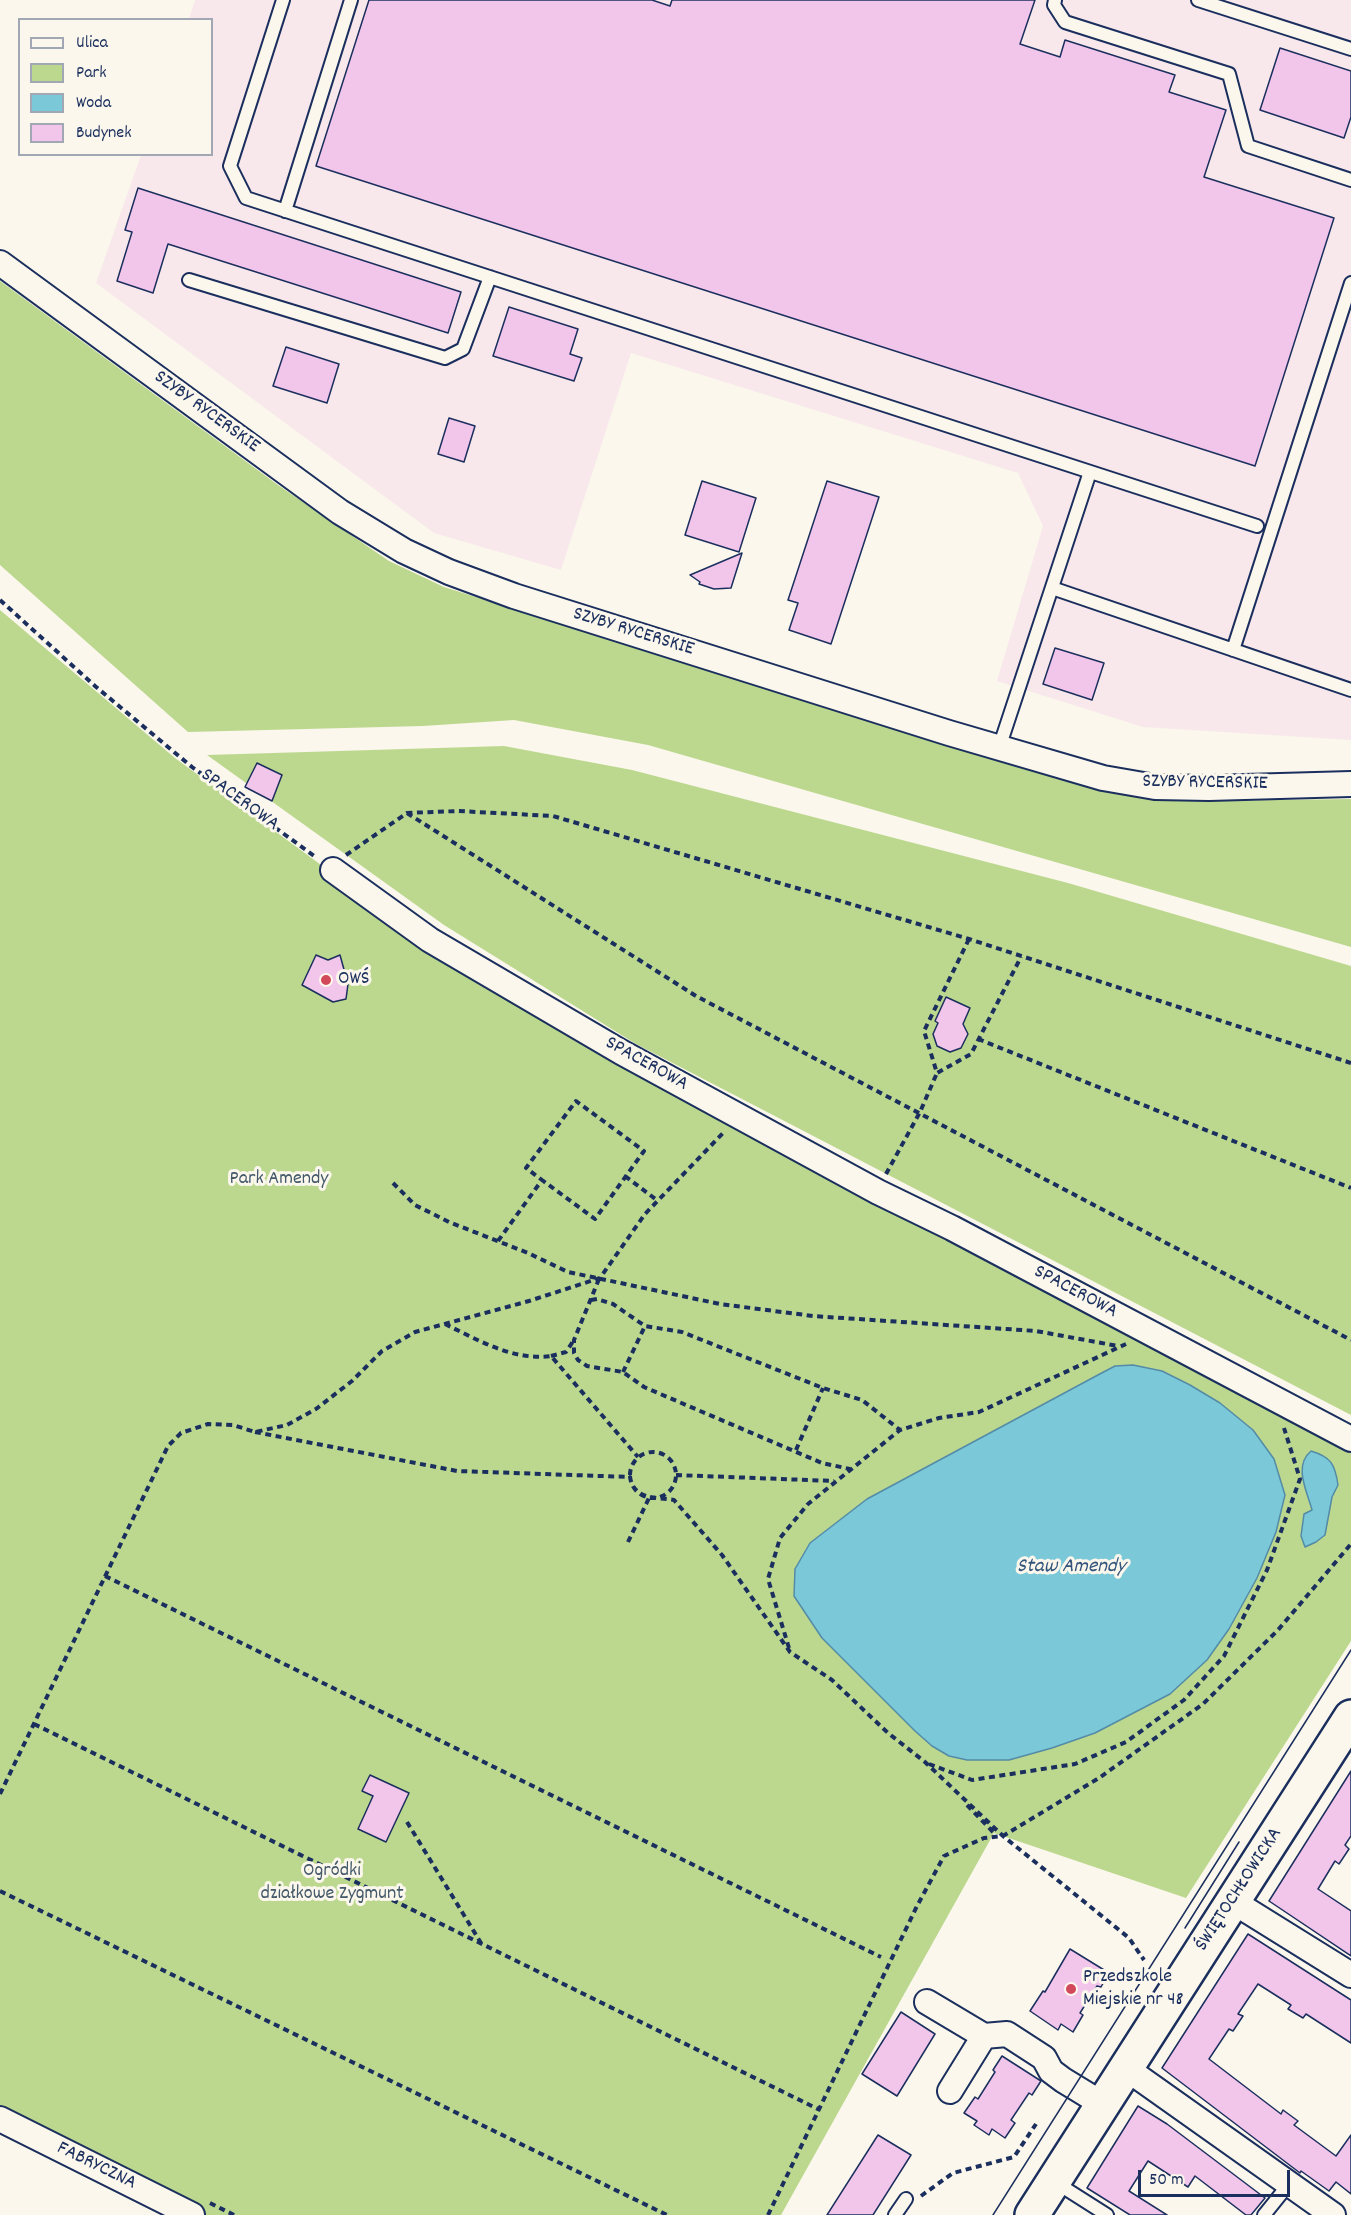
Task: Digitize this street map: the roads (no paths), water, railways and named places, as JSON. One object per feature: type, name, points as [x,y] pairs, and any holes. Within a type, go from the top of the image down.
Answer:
[{"type":"main road","name":"ŚWIĘTOCHŁOWICKA","points":[[1032,2215],[1232,1901],[1347,1732]]},
{"type":"street","name":"SZYBY RYCERSKIE","points":[[0,263],[340,512],[404,551],[449,572],[514,596],[999,748],[1103,778],[1155,787],[1209,788],[1351,784]]},
{"type":"street","name":"SPACEROWA","points":[[333,870],[430,940],[621,1052],[878,1191],[952,1227],[1351,1439]]},
{"type":"street","points":[[1232,1901],[1351,1975]]},
{"type":"street","points":[[927,2002],[984,2036],[1007,2034],[1044,2058],[1051,2071],[1063,2080],[1104,2105]]},
{"type":"street","points":[[950,2091],[984,2036]]},
{"type":"street","points":[[1127,2069],[1334,2215]]},
{"type":"street","name":"FABRYCZNA","points":[[0,2119],[184,2213]]},
{"type":"lane","points":[[283,0],[230,166],[246,198],[1257,526]]},
{"type":"lane","points":[[285,211],[351,0]]},
{"type":"lane","points":[[1055,0],[1054,5],[1065,22],[1228,74],[1248,146],[1351,180]]},
{"type":"lane","points":[[1198,0],[1351,49]]},
{"type":"lane","points":[[189,280],[445,358],[463,349],[490,277]]},
{"type":"lane","points":[[1233,650],[1351,283]]},
{"type":"lane","points":[[999,748],[1090,472]]},
{"type":"lane","points":[[1052,588],[1351,690]]},
{"type":"lane","points":[[1053,2182],[1107,2215]]},
{"type":"lane","points":[[1264,2215],[1289,2184]]},
{"type":"lane","points":[[896,2215],[906,2199]]},
{"type":"water","name":"Staw Amendy","points":[[1133,1365],[1162,1371],[1220,1403],[1253,1430],[1274,1459],[1285,1495],[1276,1532],[1257,1578],[1229,1629],[1207,1660],[1170,1694],[1095,1733],[1052,1748],[1009,1760],[967,1760],[949,1756],[932,1746],[915,1731],[822,1638],[794,1596],[795,1569],[810,1543],[867,1499],[1115,1366]]},
{"type":"water","points":[[1311,1451],[1331,1462],[1338,1485],[1332,1497],[1325,1535],[1305,1547],[1301,1536],[1304,1514],[1312,1510],[1302,1471],[1306,1457]]},
{"type":"tram line","points":[[993,2215],[1351,1650]]},
{"type":"tram line","points":[[1185,1928],[1239,1842]]},
{"type":"place","name":"OWŚ","points":[[326,980]]},
{"type":"place","name":"Przedszkole Miejskie nr 48","points":[[1071,1989]]},
{"type":"park label","name":"Park Amendy","points":[[279,1180]]},
{"type":"park label","name":"Ogródki działkowe Zygmunt","points":[[332,1884]]}]
